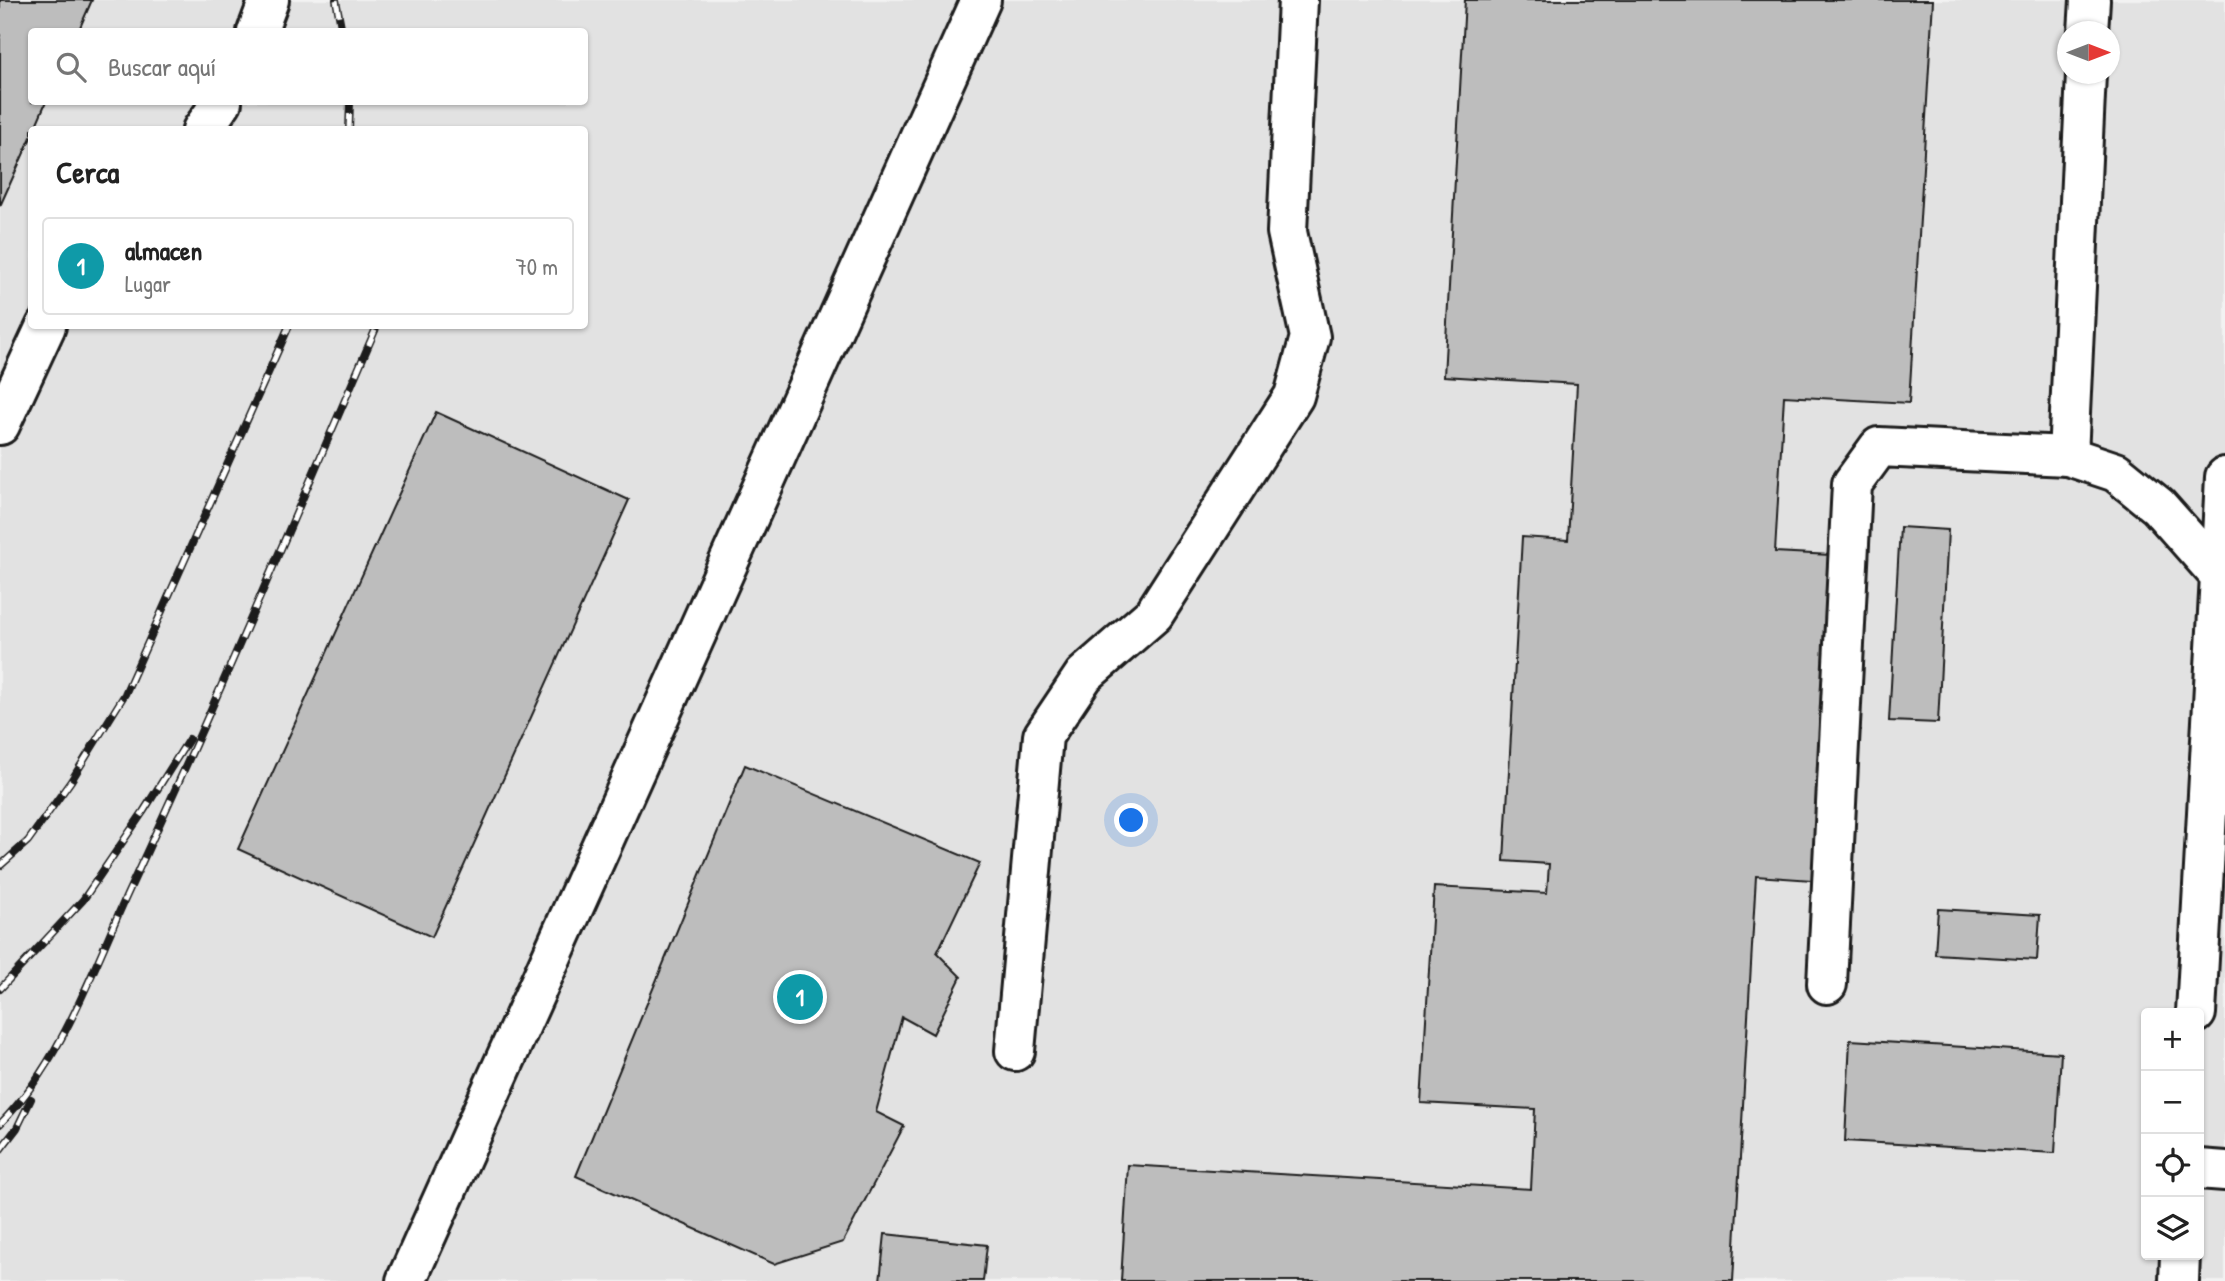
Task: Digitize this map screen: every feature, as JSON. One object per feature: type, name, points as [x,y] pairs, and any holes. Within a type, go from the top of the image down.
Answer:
[{"type":"lane","points":[[259,28],[270,0]]},
{"type":"lane","points":[[406,1281],[981,0]]},
{"type":"lane","points":[[1015,1051],[1043,736],[1084,675],[1154,614],[1294,396],[1310,337],[1287,232],[1298,0]]},
{"type":"lane","points":[[2089,21],[2090,0]]},
{"type":"lane","points":[[2067,456],[2086,84]]},
{"type":"lane","points":[[205,126],[220,105]]},
{"type":"lane","points":[[0,425],[45,329]]},
{"type":"lane","points":[[1827,984],[1852,484],[1879,447],[2067,456],[2116,472],[2158,506],[2220,576]]},
{"type":"lane","points":[[2196,1008],[2225,477]]},
{"type":"lane","points":[[2204,1169],[2225,1171]]},
{"type":"lane","points":[[2179,1281],[2180,1260]]},
{"type":"shaded area","points":[[0,0],[2225,0],[2225,1281],[0,1281]]},
{"type":"building","points":[[0,0],[92,0],[80,28],[28,28],[28,105],[45,105],[36,126],[28,126],[28,144],[0,206]]},
{"type":"building","points":[[1465,0],[1933,0],[1909,403],[1784,396],[1775,552],[1831,555],[1812,880],[1756,876],[1733,1281],[1121,1281],[1128,1165],[1531,1189],[1535,1109],[1421,1103],[1434,887],[1547,893],[1549,864],[1504,861],[1522,537],[1568,540],[1577,384],[1444,376]]},
{"type":"building","points":[[436,412],[629,500],[432,937],[238,849]]},
{"type":"building","points":[[1900,527],[1948,530],[1938,723],[1889,721]]},
{"type":"building","points":[[745,765],[980,863],[937,953],[961,977],[933,1034],[902,1017],[876,1112],[904,1126],[843,1242],[774,1264],[576,1176]]},
{"type":"building","points":[[1938,909],[2040,915],[2037,960],[1935,954]]},
{"type":"building","points":[[1850,1040],[2061,1053],[2055,1153],[1845,1141]]},
{"type":"building","points":[[885,1234],[987,1245],[983,1281],[880,1281]]},
{"type":"railway","points":[[336,0],[341,28]]},
{"type":"railway","points":[[349,126],[350,105]]},
{"type":"railway","points":[[0,866],[28,841],[71,781],[125,694],[288,329]]},
{"type":"railway","points":[[0,1124],[42,1070],[76,1010],[226,675],[376,329]]},
{"type":"railway","points":[[0,989],[83,900],[189,739]]},
{"type":"railway","points":[[0,1150],[17,1128],[31,1099]]},
{"type":"place","name":"almacen","points":[[800,997]]}]
